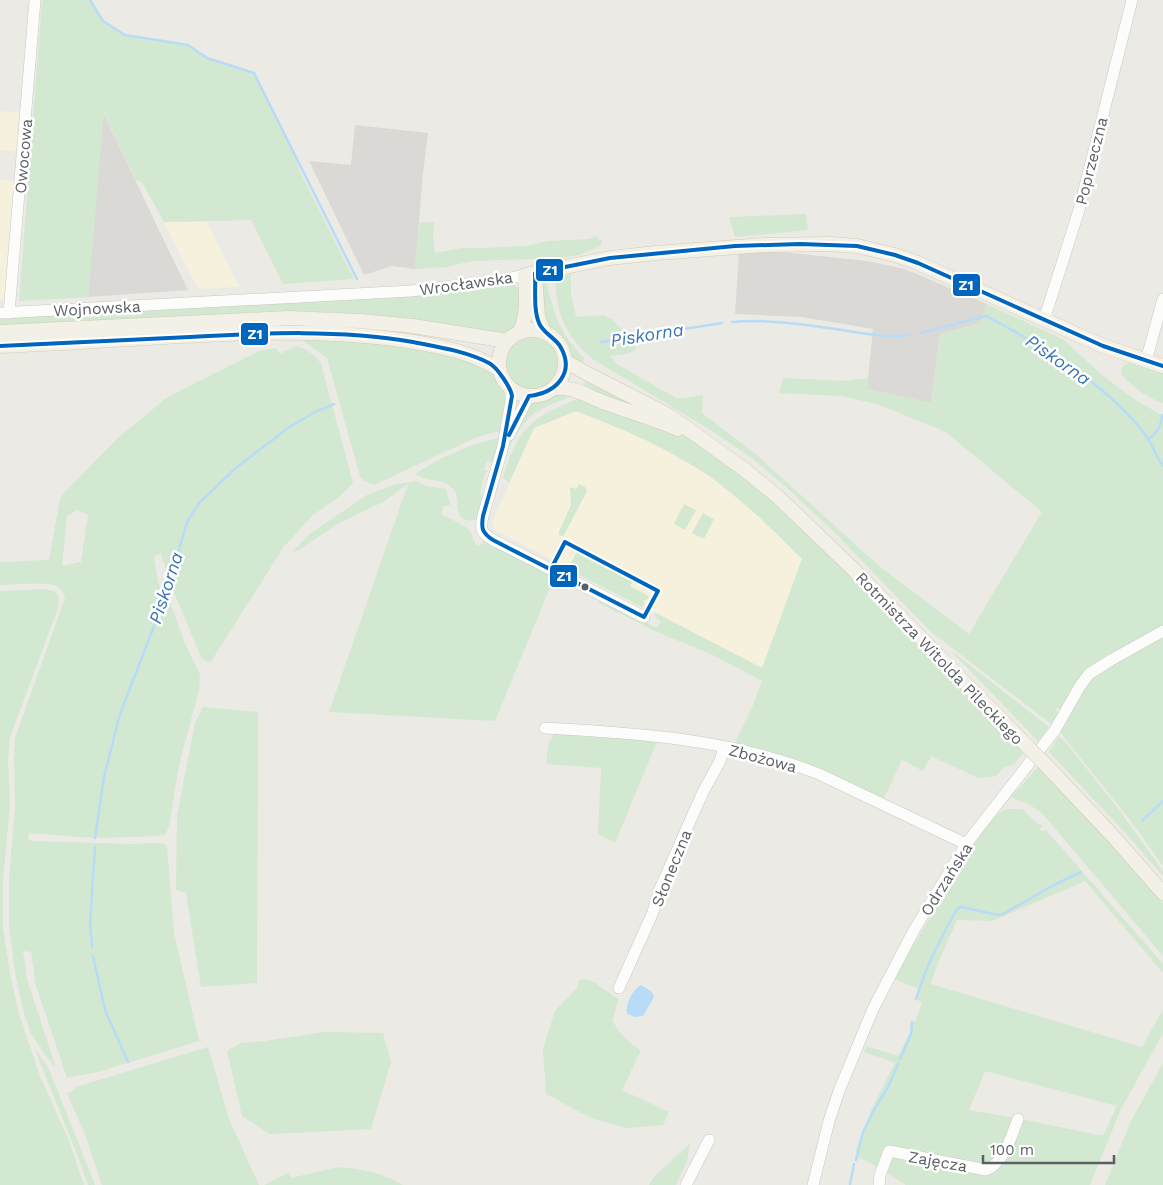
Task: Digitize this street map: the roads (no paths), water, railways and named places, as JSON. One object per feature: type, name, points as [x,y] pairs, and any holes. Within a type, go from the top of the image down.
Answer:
[{"type":"main road","name":"Wrocławska","points":[[530,274],[610,258],[674,251],[800,244],[857,246],[918,263],[1103,346],[1146,362],[1163,366]]},
{"type":"main road","points":[[520,332],[524,321],[530,274]]},
{"type":"main road","points":[[530,274],[538,317],[544,332],[558,344],[565,360],[563,376],[554,388],[542,395],[521,395],[511,389],[502,379],[498,368],[499,354],[507,341],[520,332],[532,330],[544,332]]},
{"type":"main road","points":[[0,332],[288,318],[360,320],[413,326],[507,341]]},
{"type":"main road","points":[[0,346],[267,333],[331,333],[430,344],[469,355],[498,368]]},
{"type":"main road","name":"Rotmistrza Witolda Pileckiego","points":[[565,360],[586,373],[670,416],[745,470],[797,514],[1042,761],[1112,835],[1163,893]]},
{"type":"main road","name":"Rotmistrza Witolda Pileckiego","points":[[554,388],[561,387],[578,391],[702,439]]},
{"type":"street","name":"Owocowa","points":[[5,313],[36,0]]},
{"type":"street","name":"Poprzeczna","points":[[1044,320],[1079,210],[1132,0]]},
{"type":"street","name":"Wrocławska","points":[[194,303],[411,291],[530,274]]},
{"type":"street","points":[[1146,362],[1163,299]]},
{"type":"street","name":"Wojnowska","points":[[5,313],[194,303]]},
{"type":"street","points":[[511,389],[504,446],[483,516],[482,531],[493,540],[644,617]]},
{"type":"street","points":[[504,446],[529,396]]},
{"type":"street","name":"Odrzańska","points":[[813,1185],[832,1113],[873,1009],[913,932],[966,844],[1055,730],[1089,674],[1163,631]]},
{"type":"street","name":"Zbożowa","points":[[545,728],[686,739],[750,752],[819,774],[966,844]]},
{"type":"street","name":"Słoneczna","points":[[619,988],[703,792],[720,762],[724,747]]},
{"type":"street","name":"Zajęcza","points":[[879,1185],[880,1175],[888,1151],[986,1170],[999,1161],[1018,1119]]},
{"type":"street","points":[[686,1185],[709,1140]]},
{"type":"water","points":[[641,985],[652,992],[654,997],[643,1016],[635,1017],[627,1014],[627,1006],[632,994]]},
{"type":"waterway","points":[[90,0],[103,21],[125,35],[188,45],[207,58],[254,73],[357,279]]},
{"type":"waterway","name":"Piskorna","points":[[921,333],[986,316],[1007,327],[1071,367],[1111,398],[1144,433],[1163,466]]},
{"type":"waterway","name":"Piskorna","points":[[732,322],[784,322],[872,335],[909,335]]},
{"type":"waterway","name":"Piskorna","points":[[601,342],[722,323]]},
{"type":"waterway","name":"Piskorna","points":[[95,838],[104,777],[120,714],[165,598],[187,522],[199,503],[236,468],[288,428],[315,412],[334,404]]},
{"type":"waterway","points":[[1149,439],[1158,429],[1162,415]]},
{"type":"waterway","points":[[1142,821],[1163,801]]},
{"type":"waterway","name":"Piskorna","points":[[92,947],[90,924],[95,847]]},
{"type":"waterway","points":[[916,999],[934,953],[957,909],[961,907],[998,915],[1003,914],[1081,872]]},
{"type":"waterway","name":"Piskorna","points":[[93,956],[105,1010],[128,1062]]},
{"type":"waterway","points":[[900,1059],[911,1034],[912,1022]]},
{"type":"waterway","points":[[856,1160],[863,1132],[889,1085],[898,1064]]},
{"type":"waterway","points":[[850,1184],[854,1164]]}]
